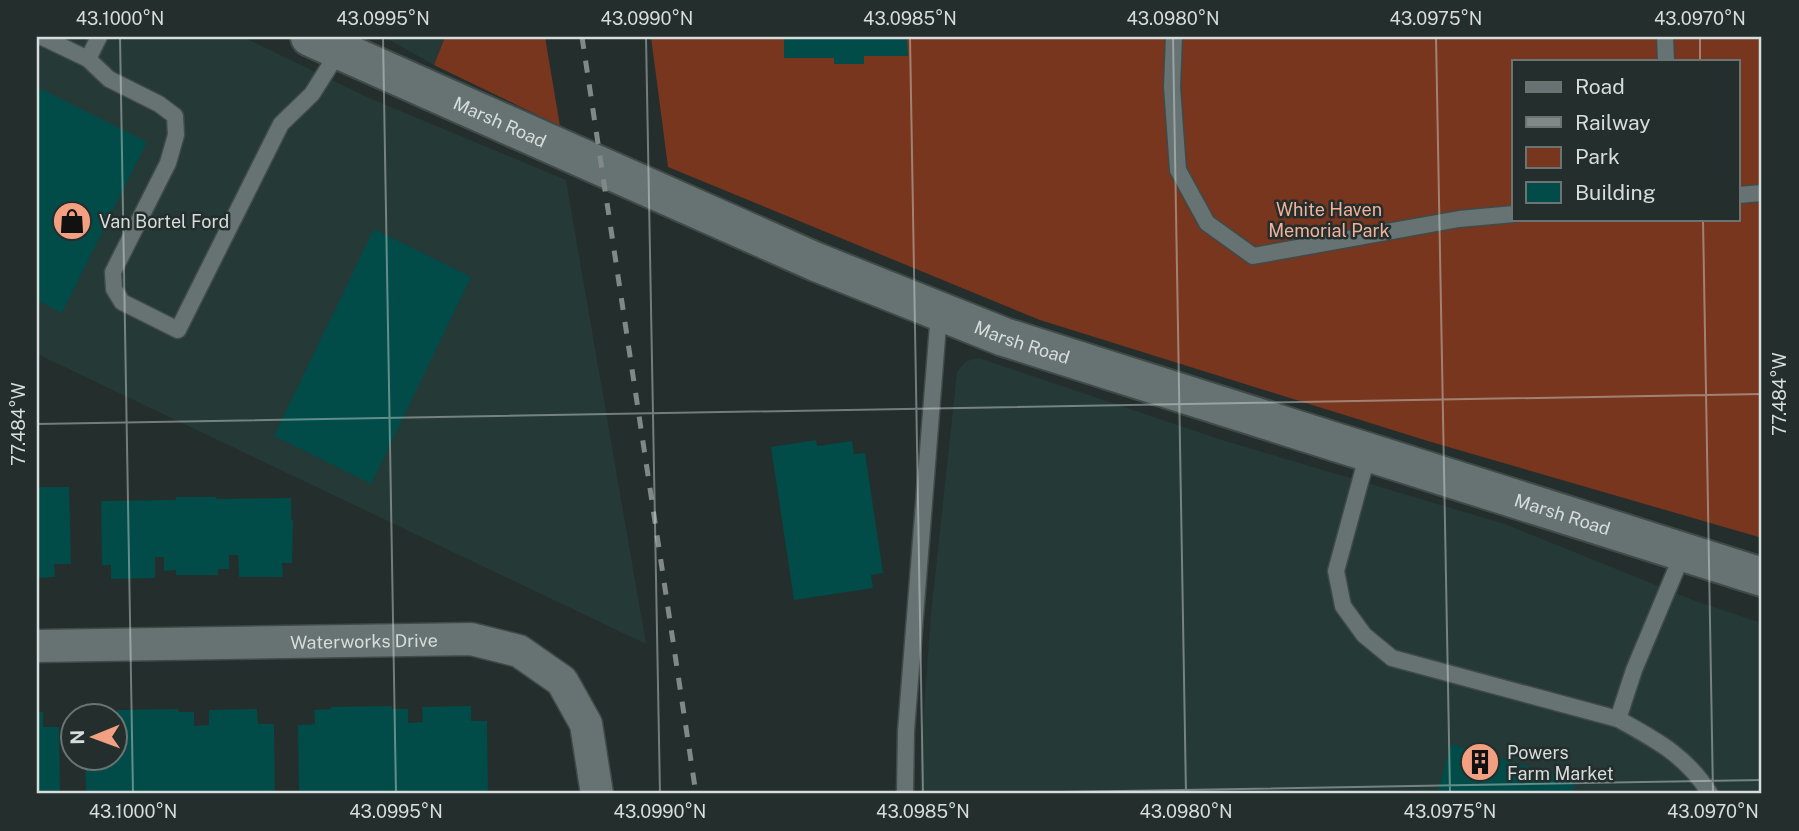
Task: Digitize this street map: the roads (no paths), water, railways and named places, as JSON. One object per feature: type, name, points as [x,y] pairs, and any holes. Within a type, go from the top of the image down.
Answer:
[{"type":"street","name":"Marsh Road","points":[[324,44],[816,262],[1004,337],[1762,577]]},
{"type":"street","name":"Waterworks Drive","points":[[37,646],[471,639],[519,651],[562,681],[586,724],[597,794]]},
{"type":"lane","points":[[42,37],[88,59],[109,79],[159,104],[175,116],[176,135],[168,163],[113,272],[114,289],[122,302],[178,330],[281,124],[312,94],[324,44]]},
{"type":"lane","points":[[88,59],[99,37]]},
{"type":"lane","points":[[1174,37],[1172,87],[1178,170],[1207,223],[1253,256],[1459,219],[1512,214]]},
{"type":"lane","points":[[1665,37],[1666,60]]},
{"type":"lane","points":[[1740,195],[1762,193]]},
{"type":"lane","points":[[905,794],[906,731],[939,312]]},
{"type":"lane","points":[[1368,453],[1336,570],[1343,606],[1364,635],[1392,658],[1618,719],[1668,747],[1699,777],[1710,794]]},
{"type":"lane","points":[[1618,719],[1634,670],[1683,553]]},
{"type":"railway","points":[[582,37],[696,794]]},
{"type":"place","name":"Van Bortel Ford","points":[[72,221]]},
{"type":"place","name":"Powers Farm Market","points":[[1480,762]]},
{"type":"park label","name":"White Haven Memorial Park","points":[[1329,220]]}]
